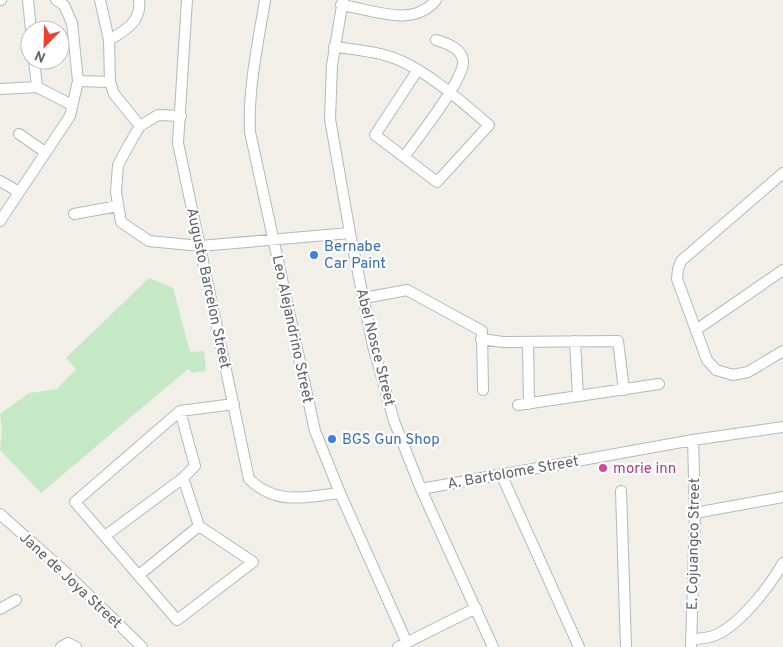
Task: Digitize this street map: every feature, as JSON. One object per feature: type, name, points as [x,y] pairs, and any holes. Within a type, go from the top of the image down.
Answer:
[{"type":"street","points":[[28,0],[30,20]]},
{"type":"street","points":[[0,220],[70,116],[78,81],[72,23],[64,5],[56,0]]},
{"type":"street","points":[[100,0],[109,40],[110,82],[114,94],[140,126]]},
{"type":"street","points":[[109,40],[129,28],[136,20],[139,0]]},
{"type":"street","name":"Augusto Barcelon Street","points":[[187,0],[178,143],[249,479],[260,490],[274,497],[304,497],[340,493]]},
{"type":"street","name":"Leo Alejandrino Street","points":[[266,0],[251,82],[250,132],[315,431],[402,645]]},
{"type":"street","points":[[342,2],[397,16],[429,7],[436,0]]},
{"type":"street","name":"Abel Nosce Street","points":[[342,2],[334,47],[330,120],[373,346],[394,421],[421,489],[493,647]]},
{"type":"street","points":[[404,157],[450,92],[463,65],[463,59],[456,50],[436,40]]},
{"type":"street","points":[[334,47],[382,54],[394,58],[417,71],[450,92],[489,125],[437,182],[375,135],[417,71]]},
{"type":"street","points":[[35,70],[37,87]]},
{"type":"street","points":[[78,81],[110,82]]},
{"type":"street","points":[[0,89],[37,87],[72,105]]},
{"type":"street","points":[[181,116],[158,115],[140,126],[118,165],[118,206],[121,222],[149,241],[200,246],[350,233]]},
{"type":"street","points":[[19,134],[45,152]]},
{"type":"street","points":[[783,173],[681,261],[678,266],[677,280],[706,360],[716,370],[733,375],[748,372],[783,351]]},
{"type":"street","points":[[0,181],[19,192]]},
{"type":"street","points":[[74,214],[118,206]]},
{"type":"street","points":[[696,330],[783,270]]},
{"type":"street","points":[[364,298],[406,290],[482,331],[483,390]]},
{"type":"street","points":[[482,339],[503,342],[619,341],[624,390]]},
{"type":"street","points":[[575,341],[578,396]]},
{"type":"street","points":[[528,342],[529,404]]},
{"type":"street","points":[[518,405],[659,384]]},
{"type":"street","points":[[183,478],[199,526],[253,562],[178,620],[75,502],[180,411],[234,404]]},
{"type":"street","points":[[106,536],[183,478],[193,468],[195,462],[180,411]]},
{"type":"street","name":"A. Bartolome Street","points":[[421,489],[694,440],[783,427]]},
{"type":"street","name":"E. Cojuangco Street","points":[[691,643],[696,513],[694,440]]},
{"type":"street","points":[[502,474],[579,647]]},
{"type":"street","points":[[621,491],[626,647]]},
{"type":"street","points":[[696,513],[783,497]]},
{"type":"street","name":"Jane de Joya Street","points":[[0,514],[62,569],[142,647]]},
{"type":"street","points":[[139,574],[199,526]]},
{"type":"street","points":[[691,643],[717,635],[730,626],[761,595],[783,563]]},
{"type":"street","points":[[0,609],[16,600]]},
{"type":"street","points":[[402,645],[476,608]]},
{"type":"green space","points":[[149,278],[173,288],[190,352],[204,351],[206,371],[192,373],[188,369],[41,493],[0,450],[2,430],[0,414],[29,393],[57,389],[76,369],[66,358]]},
{"type":"place","name":"Bernabe Car Paint","points":[[314,255]]},
{"type":"place","name":"BGS Gun Shop","points":[[332,439]]},
{"type":"place","name":"morie inn","points":[[603,468]]}]
